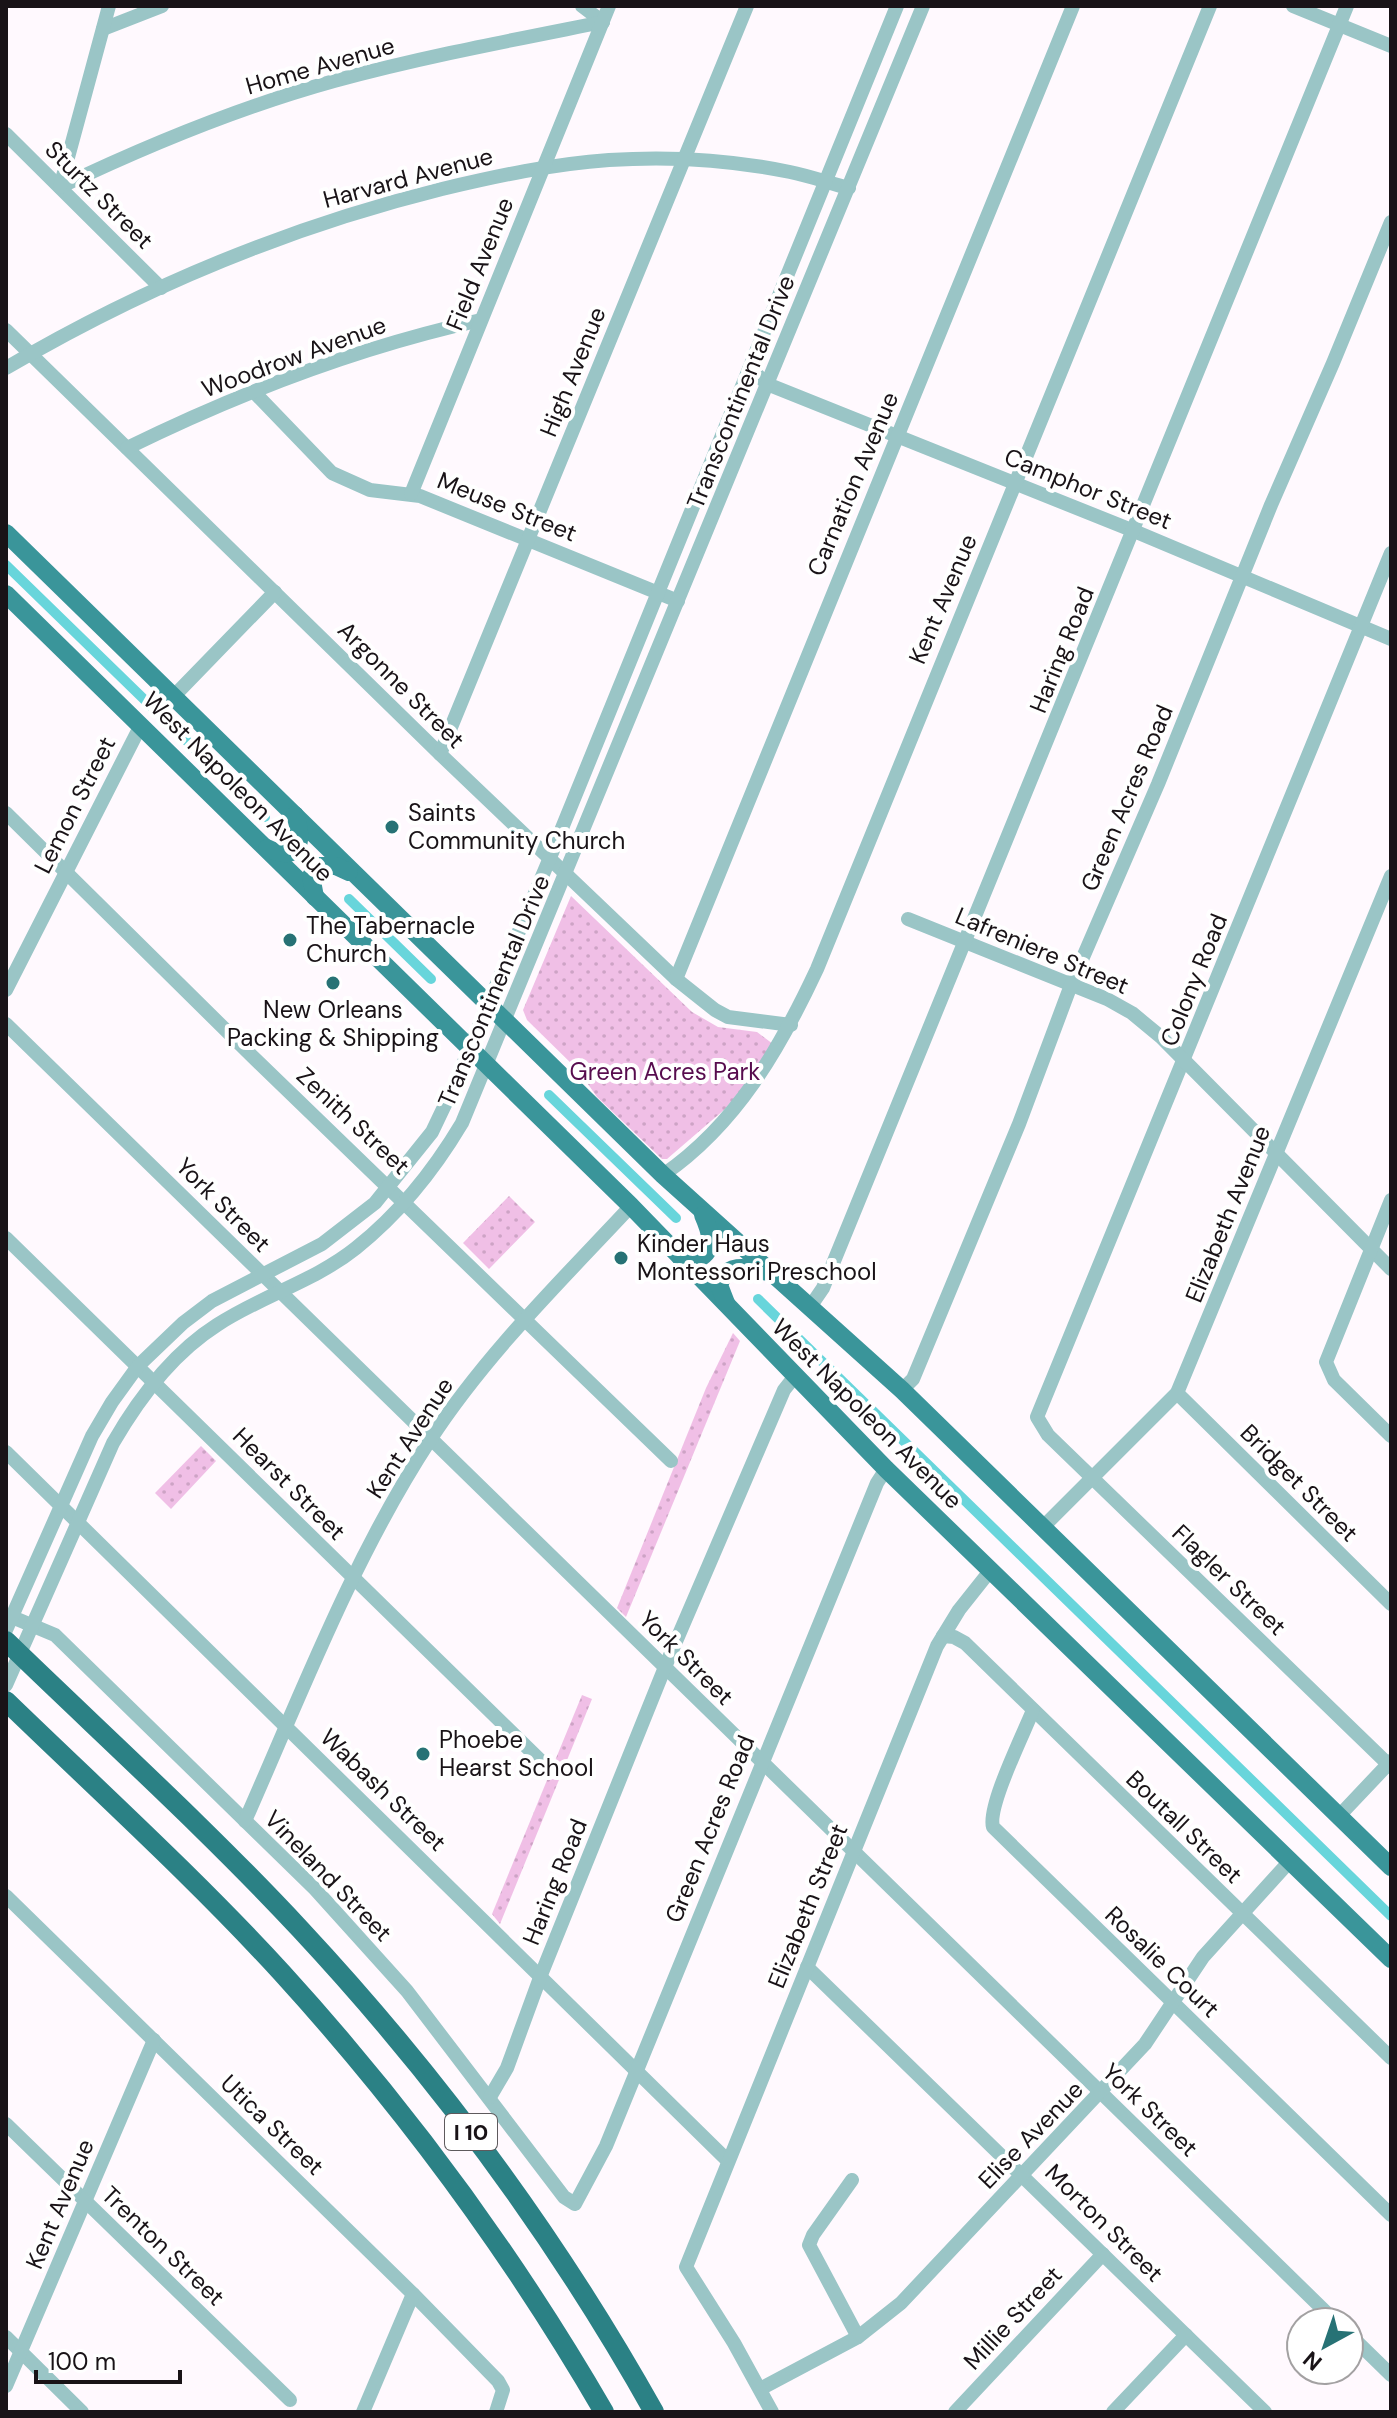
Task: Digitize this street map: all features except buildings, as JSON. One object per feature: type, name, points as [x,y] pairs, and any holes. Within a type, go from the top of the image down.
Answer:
[{"type":"highway","name":"I 10","points":[[6,1641],[251,1878],[383,2021],[454,2109],[555,2249],[621,2353],[654,2412]]},
{"type":"highway","name":"I 10","points":[[6,1701],[230,1919],[335,2033],[462,2193],[570,2354],[604,2412]]},
{"type":"main road","name":"West Napoleon Avenue","points":[[6,533],[663,1175],[902,1390],[1391,1867]]},
{"type":"main road","name":"West Napoleon Avenue","points":[[6,594],[631,1206],[886,1469],[1391,1959]]},
{"type":"main road","points":[[264,847],[288,854],[296,850],[301,831],[295,815]]},
{"type":"main road","points":[[315,897],[311,876],[319,866],[336,866],[359,877]]},
{"type":"main road","points":[[681,1258],[698,1259],[710,1249],[711,1240],[702,1211]]},
{"type":"main road","points":[[728,1306],[719,1285],[724,1274],[739,1267],[771,1272]]},
{"type":"street","points":[[60,187],[109,6]]},
{"type":"street","points":[[103,29],[162,6]]},
{"type":"street","points":[[582,6],[603,22]]},
{"type":"street","name":"Field Avenue","points":[[411,494],[609,6]]},
{"type":"street","name":"High Avenue","points":[[440,754],[747,6]]},
{"type":"street","name":"Transcontinental Drive","points":[[9,1623],[92,1436],[138,1366],[183,1323],[212,1301],[322,1244],[375,1203],[432,1132],[549,860],[897,6]]},
{"type":"street","name":"Transcontinental Drive","points":[[6,1685],[113,1443],[128,1416],[154,1382],[196,1340],[218,1324],[331,1265],[356,1248],[406,1202],[435,1168],[462,1123],[923,6]]},
{"type":"street","name":"Carnation Avenue","points":[[676,979],[1073,6]]},
{"type":"street","name":"Kent Avenue","points":[[663,1175],[735,1108],[757,1081],[791,1025],[817,969],[1210,6]]},
{"type":"street","points":[[1293,6],[1391,46]]},
{"type":"street","name":"Haring Road","points":[[810,1307],[823,1288],[966,943],[1347,6]]},
{"type":"street","name":"Home Avenue","points":[[60,187],[138,150],[252,107],[332,82],[450,52],[603,22]]},
{"type":"street","name":"Sturtz Street","points":[[6,134],[161,288]]},
{"type":"street","name":"Harvard Avenue","points":[[6,368],[206,267],[337,218],[428,193],[542,168],[610,160],[683,160],[761,167],[849,188]]},
{"type":"street","name":"Green Acres Road","points":[[902,1390],[913,1379],[951,1292],[1071,985],[1158,784],[1391,222]]},
{"type":"street","points":[[805,233],[826,242]]},
{"type":"street","name":"Woodrow Avenue","points":[[127,448],[254,392],[429,332],[481,320]]},
{"type":"street","name":"Argonne Street","points":[[6,330],[549,860],[676,979],[728,1017],[791,1025]]},
{"type":"street","points":[[750,368],[767,384]]},
{"type":"street","name":"Camphor Street","points":[[767,384],[1134,531],[1391,639]]},
{"type":"street","name":"Meuse Street","points":[[254,392],[332,473],[370,490],[392,495],[411,494],[678,601]]},
{"type":"street","name":"Colony Road","points":[[1038,1422],[1039,1411],[1391,553]]},
{"type":"street","points":[[174,696],[275,592]]},
{"type":"street","name":"Lemon Street","points":[[6,990],[141,725]]},
{"type":"street","name":"Zenith Street","points":[[6,813],[671,1461]]},
{"type":"street","name":"Elizabeth Avenue","points":[[1043,1527],[1177,1393],[1391,876]]},
{"type":"street","name":"Lafreniere Street","points":[[908,919],[1107,999],[1132,1013],[1185,1061],[1391,1269]]},
{"type":"street","name":"York Street","points":[[6,1024],[1320,2306]]},
{"type":"street","points":[[1391,1200],[1326,1360],[1334,1380],[1391,1436]]},
{"type":"street","name":"Kent Avenue","points":[[245,1821],[354,1578],[389,1508],[431,1438],[526,1319],[631,1206]]},
{"type":"street","name":"Hearst Street","points":[[6,1238],[541,1761]]},
{"type":"street","name":"Haring Road","points":[[490,2097],[507,2068],[541,1975],[665,1667],[784,1390],[795,1376]]},
{"type":"street","name":"Bridget Street","points":[[1177,1393],[1391,1604]]},
{"type":"street","name":"Flagler Street","points":[[1038,1422],[1092,1478],[1390,1764]]},
{"type":"street","name":"Wabash Street","points":[[6,1452],[728,2161]]},
{"type":"street","name":"Green Acres Road","points":[[575,2204],[606,2146],[761,1762],[877,1483],[886,1469]]},
{"type":"street","name":"Elizabeth Street","points":[[760,2389],[687,2268],[943,1636],[990,1571]]},
{"type":"street","name":"Vineland Street","points":[[9,1623],[43,1628],[55,1635],[315,1889],[407,1991],[564,2197],[575,2204]]},
{"type":"street","name":"Boutall Street","points":[[943,1636],[965,1643],[1391,2058]]},
{"type":"street","name":"Rosalie Court","points":[[1033,1710],[996,1801],[991,1820],[993,1827],[1391,2215]]},
{"type":"street","points":[[1339,1816],[1390,1764]]},
{"type":"street","name":"Elise Avenue","points":[[760,2389],[858,2337],[901,2303],[1145,2044],[1203,1957],[1289,1862]]},
{"type":"street","name":"Utica Street","points":[[6,1896],[498,2381],[503,2390],[496,2412]]},
{"type":"street","name":"Morton Street","points":[[807,1967],[1265,2412]]},
{"type":"street","name":"Kent Avenue","points":[[6,2386],[154,2040]]},
{"type":"street","name":"Trenton Street","points":[[6,2124],[290,2400]]},
{"type":"street","points":[[852,2180],[809,2245],[858,2337]]},
{"type":"street","name":"Millie Street","points":[[955,2412],[1103,2254]]},
{"type":"street","points":[[363,2412],[413,2294]]},
{"type":"street","points":[[1113,2412],[1186,2335]]},
{"type":"street","points":[[6,2337],[82,2412]]},
{"type":"street","points":[[1365,2350],[1391,2375]]},
{"type":"street","points":[[760,2389],[772,2412]]},
{"type":"green space","name":"Green Acres Park","points":[[571,896],[692,1012],[718,1027],[757,1032],[773,1044],[743,1089],[725,1109],[667,1159],[662,1159],[597,1097],[578,1070],[527,1020],[523,1010]]},
{"type":"green space","points":[[509,1196],[535,1222],[489,1269],[463,1243]]},
{"type":"green space","points":[[733,1333],[740,1341],[626,1617],[617,1608],[706,1388]]},
{"type":"green space","points":[[201,1446],[216,1461],[171,1509],[155,1493]]},
{"type":"green space","points":[[582,1695],[592,1699],[500,1924],[492,1914]]},
{"type":"waterway","points":[[6,565],[265,817]]},
{"type":"waterway","points":[[349,899],[431,979]]},
{"type":"waterway","points":[[549,1095],[676,1218]]},
{"type":"waterway","points":[[758,1299],[1391,1916]]},
{"type":"place","name":"Saints Community Church","points":[[392,827]]},
{"type":"place","name":"The Tabernacle Church","points":[[290,940]]},
{"type":"place","name":"New Orleans Packing & Shipping","points":[[333,983]]},
{"type":"place","name":"Kinder Haus Montessori Preschool","points":[[621,1258]]},
{"type":"place","name":"Phoebe Hearst School","points":[[423,1754]]}]
